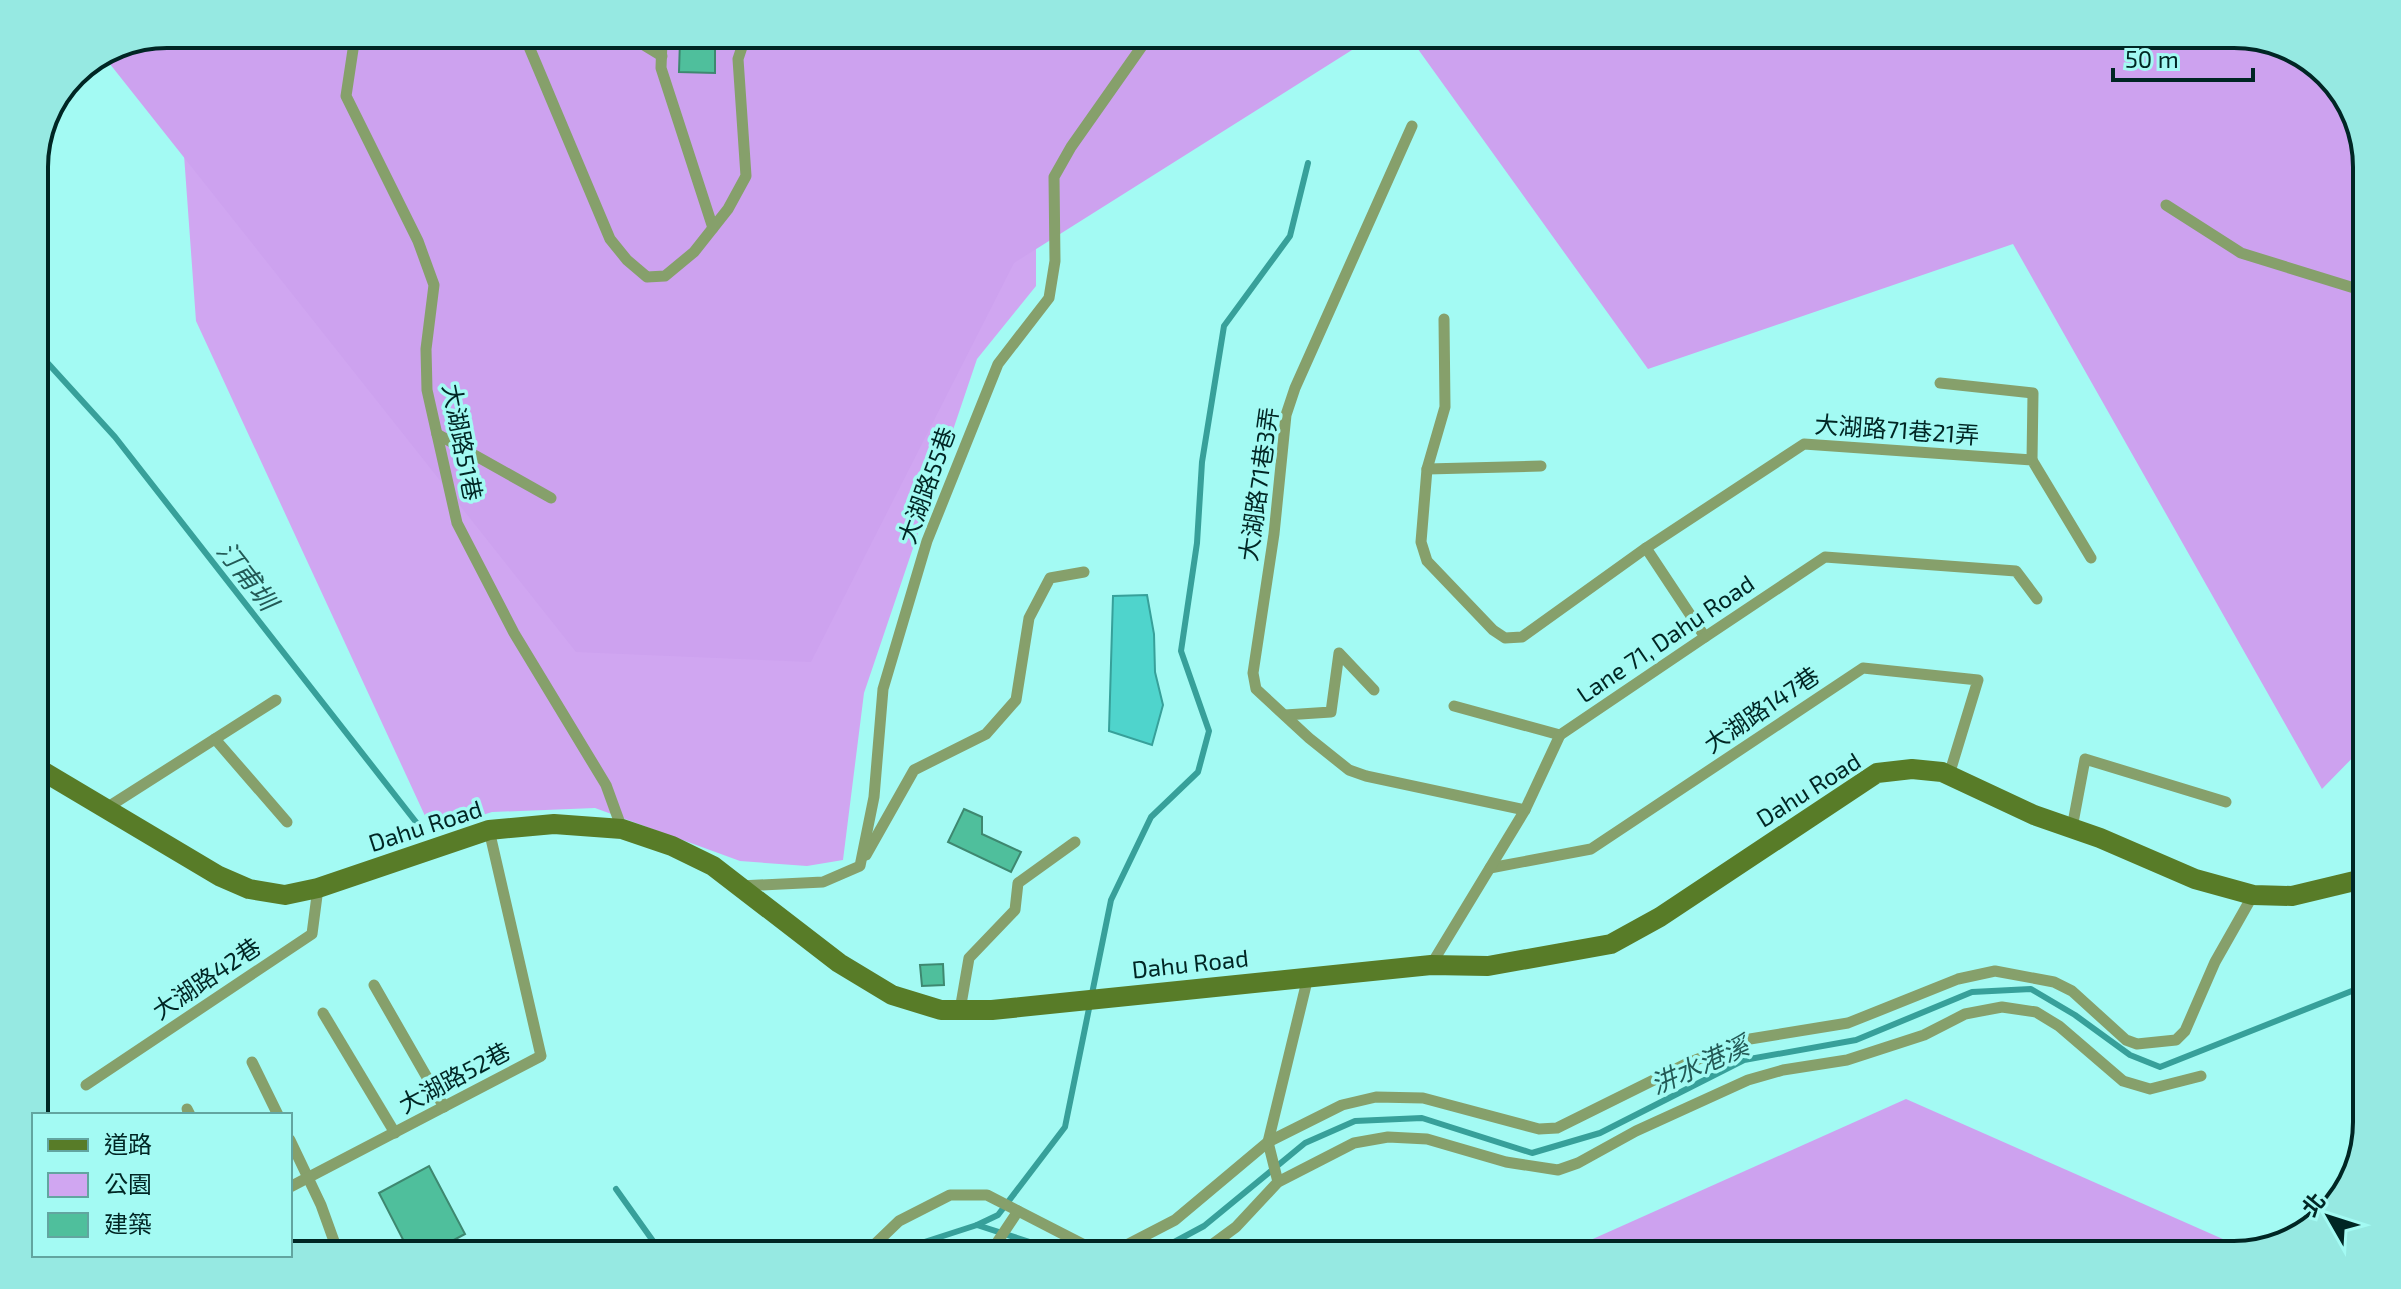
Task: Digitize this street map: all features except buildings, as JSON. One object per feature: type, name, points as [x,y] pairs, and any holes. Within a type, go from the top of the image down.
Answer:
[{"type":"street","name":"Dahu Road","points":[[48,774],[219,876],[249,889],[285,895],[318,888],[489,830],[554,824],[622,829],[672,846],[713,866],[839,963],[892,995],[941,1010],[992,1010],[1431,965],[1488,966],[1611,944],[1660,917],[1877,773],[1912,769],[1949,775],[2034,815],[2100,838],[2195,879],[2253,895],[2292,896],[2353,881]]},
{"type":"lane","name":"大湖路51巷","points":[[353,48],[346,96],[418,241],[434,285],[426,349],[427,390],[457,523],[514,633],[606,785],[622,829]]},
{"type":"lane","points":[[530,48],[610,239],[627,260],[647,277],[665,276],[694,252],[728,209],[746,176],[738,59],[742,48]]},
{"type":"lane","points":[[649,48],[662,56]]},
{"type":"lane","points":[[662,48],[661,68],[713,228]]},
{"type":"lane","name":"大湖路55巷","points":[[860,866],[874,797],[883,689],[927,541],[998,364],[1049,298],[1055,261],[1054,177],[1071,147],[1141,48]]},
{"type":"lane","name":"大湖路71巷3弄","points":[[1412,126],[1295,388],[1286,415],[1274,534],[1253,673],[1256,689],[1339,762],[1358,773],[1525,810]]},
{"type":"lane","points":[[2166,205],[2241,253],[2353,288]]},
{"type":"lane","name":"大湖路71巷21弄","points":[[1444,319],[1445,407],[1427,469],[1421,542],[1427,561],[1493,630],[1505,638],[1522,637],[1646,548],[1804,444],[2032,460],[2033,393],[1940,383]]},
{"type":"lane","points":[[437,434],[551,498]]},
{"type":"lane","points":[[2032,460],[2091,558]]},
{"type":"lane","points":[[1427,469],[1541,466]]},
{"type":"lane","points":[[1646,548],[1705,637]]},
{"type":"lane","name":"Lane 71, Dahu Road","points":[[1560,735],[1825,557],[2016,571],[2037,599]]},
{"type":"lane","points":[[739,886],[823,882],[860,866],[914,770],[986,734],[1016,700],[1029,618],[1050,578],[1084,572]]},
{"type":"lane","points":[[1285,715],[1331,712],[1339,653],[1374,690]]},
{"type":"lane","name":"大湖路147巷","points":[[1490,868],[1591,849],[1863,668],[1978,680],[1949,775]]},
{"type":"lane","points":[[105,809],[276,700]]},
{"type":"lane","points":[[1431,965],[1525,810],[1560,735],[1454,706]]},
{"type":"lane","points":[[215,739],[287,822]]},
{"type":"lane","points":[[2072,828],[2085,759],[2226,802]]},
{"type":"lane","name":"大湖路52巷","points":[[292,1186],[541,1056],[489,830]]},
{"type":"lane","points":[[960,1010],[969,958],[1015,910],[1018,883],[1075,842]]},
{"type":"lane","name":"大湖路42巷","points":[[86,1085],[312,934],[318,888]]},
{"type":"lane","points":[[1134,1241],[1175,1220],[1268,1142],[1342,1105],[1376,1097],[1423,1098],[1539,1129],[1557,1128],[1675,1069],[1750,1039],[1848,1023],[1958,979],[1995,971],[2054,982],[2072,991],[2126,1040],[2137,1044],[2176,1040],[2185,1031],[2215,962],[2253,895]]},
{"type":"lane","points":[[1278,1182],[1268,1142],[1308,976]]},
{"type":"lane","points":[[374,985],[444,1107]]},
{"type":"lane","points":[[1217,1241],[1236,1227],[1278,1182],[1354,1143],[1388,1137],[1427,1139],[1506,1162],[1558,1170],[1748,1080],[1783,1070],[1847,1060],[1924,1035],[1965,1014],[2002,1007],[2036,1012],[2059,1026],[2123,1081],[2150,1089],[2201,1076]]},
{"type":"lane","points":[[323,1013],[395,1133]]},
{"type":"lane","points":[[252,1062],[277,1113]]},
{"type":"lane","points":[[292,1144],[333,1241]]},
{"type":"lane","points":[[878,1241],[899,1221],[950,1195],[987,1195],[1076,1241]]},
{"type":"lane","points":[[998,1241],[1018,1211]]},
{"type":"green space","points":[[176,48],[203,48],[1036,172],[1036,286],[977,359],[864,693],[843,860],[807,866],[740,861],[595,808],[492,812],[432,831],[196,321]]},
{"type":"shaded area","points":[[167,48],[1355,48],[1014,263],[811,662],[576,652],[109,63],[129,54]]},
{"type":"shaded area","points":[[1417,48],[2234,48],[2265,52],[2286,60],[2312,78],[2333,101],[2347,129],[2353,159],[2353,757],[2322,789],[2013,244],[1648,369]]},
{"type":"shaded area","points":[[1906,1099],[2227,1241],[1588,1241]]},
{"type":"water","points":[[1147,595],[1154,634],[1155,672],[1163,705],[1152,745],[1109,731],[1113,596]]},
{"type":"waterway","points":[[977,1225],[998,1215],[1065,1127],[1111,900],[1151,817],[1198,772],[1209,731],[1181,651],[1197,543],[1202,462],[1224,326],[1290,236],[1308,163]]},
{"type":"waterway","name":"汀甫圳","points":[[48,363],[115,437],[423,831]]},
{"type":"waterway","name":"汫水港溪","points":[[1176,1241],[1204,1226],[1305,1143],[1355,1121],[1422,1118],[1532,1153],[1600,1133],[1744,1060],[1856,1040],[1972,992],[2031,989],[2075,1015],[2130,1055],[2160,1067],[2353,991]]},
{"type":"waterway","name":"汀甫圳","points":[[616,1189],[653,1241]]},
{"type":"waterway","name":"汫水港溪","points":[[927,1241],[977,1225],[1027,1241]]}]
